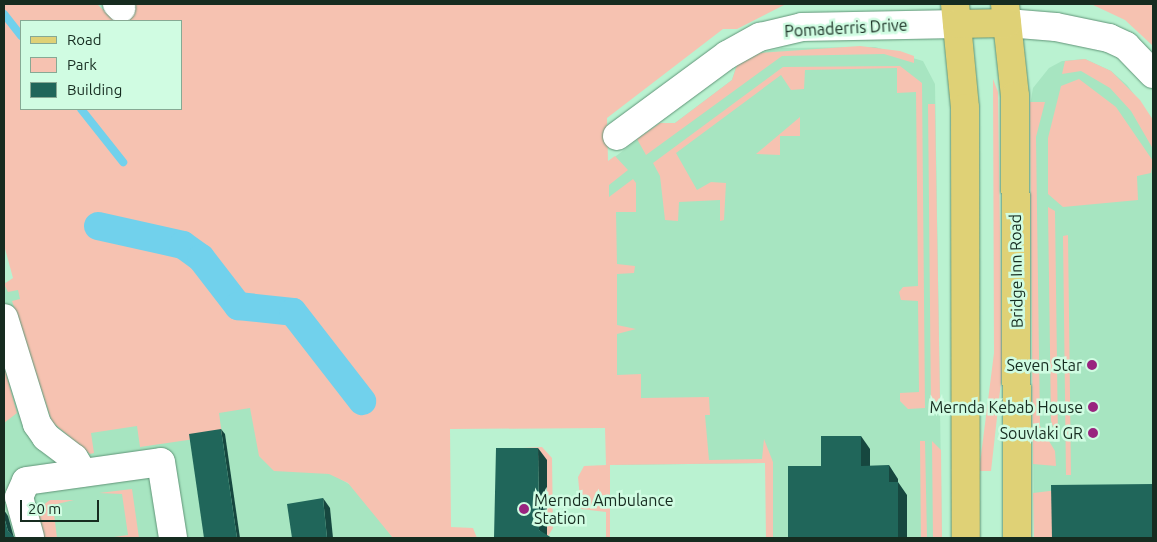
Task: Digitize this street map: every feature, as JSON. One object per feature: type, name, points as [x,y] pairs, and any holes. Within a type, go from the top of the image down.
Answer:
[{"type":"main road","points":[[966,538],[965,108],[956,14],[1006,14]]},
{"type":"main road","name":"Bridge Inn Road","points":[[1006,14],[1015,96],[1017,538]]},
{"type":"street","name":"Pomaderris Drive","points":[[617,136],[727,55],[760,37],[802,27],[956,14]]},
{"type":"street","points":[[1006,14],[1109,38],[1126,46],[1153,74]]},
{"type":"street","points":[[4,318],[37,424],[46,437],[74,458],[84,481]]},
{"type":"street","points":[[29,529],[19,497],[21,484],[33,479],[84,481],[161,462],[173,538]]},
{"type":"shaded area","points":[[875,47],[923,61],[935,84],[942,538],[766,538],[766,463],[615,465],[596,171],[660,123],[675,123],[732,80],[736,67],[760,53],[782,48]]},
{"type":"shaded area","points":[[1085,59],[1111,71],[1127,85],[1153,120],[1153,538],[1034,538],[1030,105],[1033,88],[1049,68],[1062,61]]},
{"type":"shaded area","points":[[4,282],[296,398],[339,478],[357,489],[393,538],[4,538]]},
{"type":"green space","points":[[4,4],[97,4],[114,20],[20,20],[20,110],[182,110],[182,20],[120,20],[137,4],[786,4],[737,29],[723,29],[607,118],[608,161],[615,156],[628,170],[609,185],[609,197],[633,179],[636,183],[636,212],[616,212],[617,264],[635,266],[634,273],[617,274],[617,325],[636,329],[617,334],[617,375],[641,374],[641,398],[709,397],[710,415],[705,415],[709,460],[762,459],[764,439],[773,462],[773,538],[766,538],[765,463],[610,465],[610,538],[606,538],[606,512],[581,509],[578,477],[584,466],[606,465],[605,428],[450,429],[451,527],[473,528],[477,538],[393,538],[348,483],[329,474],[274,471],[259,456],[250,408],[219,413],[222,435],[140,447],[137,426],[91,433],[94,453],[90,454],[52,422],[12,301],[20,299],[18,290],[8,292],[4,284],[13,278],[4,245]]},
{"type":"green space","points":[[1091,4],[1153,4],[1153,46],[1125,20]]},
{"type":"green space","points":[[860,46],[900,51],[914,56],[914,63],[884,54],[782,56],[646,155],[637,139],[660,123],[675,123],[732,80],[737,65],[760,53]]},
{"type":"green space","points":[[1085,59],[1111,71],[1140,100],[1153,120],[1153,149],[1131,111],[1110,88],[1081,71],[1062,74],[1065,61]]},
{"type":"green space","points":[[900,66],[922,83],[925,408],[908,409],[900,401],[900,393],[919,392],[918,301],[901,300],[899,292],[903,287],[918,286],[916,92],[897,93],[897,68],[805,70],[804,89],[791,90],[781,75],[676,153],[697,190],[711,182],[726,183],[724,220],[720,221],[720,200],[679,202],[678,221],[665,220],[660,176],[653,163],[783,67]]},
{"type":"green space","points":[[993,79],[998,92],[1002,373],[991,471],[979,471],[994,353]]},
{"type":"green space","points":[[1079,79],[1116,107],[1153,161],[1151,173],[1137,176],[1138,200],[1063,207],[1048,194],[1048,138],[1061,86]]},
{"type":"green space","points":[[1030,102],[1045,102],[1036,137],[1040,426],[1055,451],[1056,466],[1033,464]]},
{"type":"green space","points":[[928,104],[935,104],[940,398],[931,408]]},
{"type":"green space","points":[[800,117],[800,136],[780,136],[780,155],[756,154]]},
{"type":"green space","points":[[1048,207],[1055,211],[1058,440],[1051,421]]},
{"type":"green space","points":[[1068,235],[1071,475],[1066,475],[1063,236]]},
{"type":"green space","points":[[4,366],[17,413],[4,423]]},
{"type":"green space","points":[[920,441],[925,441],[927,538],[921,538]]},
{"type":"green space","points":[[932,441],[941,450],[942,538],[933,538]]},
{"type":"green space","points":[[542,447],[552,458],[553,528],[547,538],[547,460],[501,449]]},
{"type":"green space","points":[[132,489],[139,538],[107,538],[128,535],[122,494],[99,493]]},
{"type":"green space","points":[[1058,490],[1058,538],[1034,538],[1033,493]]},
{"type":"green space","points":[[50,500],[74,500],[53,505],[57,538],[38,538],[35,511]]},
{"type":"building","points":[[221,429],[237,538],[204,538],[189,434]]},
{"type":"building","points":[[821,436],[861,436],[861,466],[889,465],[889,482],[898,482],[898,538],[788,538],[788,466],[821,466]]},
{"type":"building","name":"Mernda Ambulance Station","points":[[496,448],[538,448],[539,530],[552,538],[494,538]]},
{"type":"building","points":[[1153,484],[1153,538],[1052,538],[1051,485]]},
{"type":"building","points":[[323,498],[327,538],[292,538],[287,504]]},
{"type":"building","points":[[4,517],[8,531],[15,538],[4,538]]},
{"type":"waterway","points":[[4,14],[20,35]]},
{"type":"waterway","points":[[82,110],[123,162]]},
{"type":"waterway","points":[[98,226],[183,245],[201,258],[238,306],[293,312],[362,401]]},
{"type":"place","name":"Seven Star","points":[[1092,365]]},
{"type":"place","name":"Mernda Kebab House","points":[[1093,407]]},
{"type":"place","name":"Souvlaki GR","points":[[1093,433]]},
{"type":"place","name":"Mernda Ambulance Station","points":[[524,509]]}]
